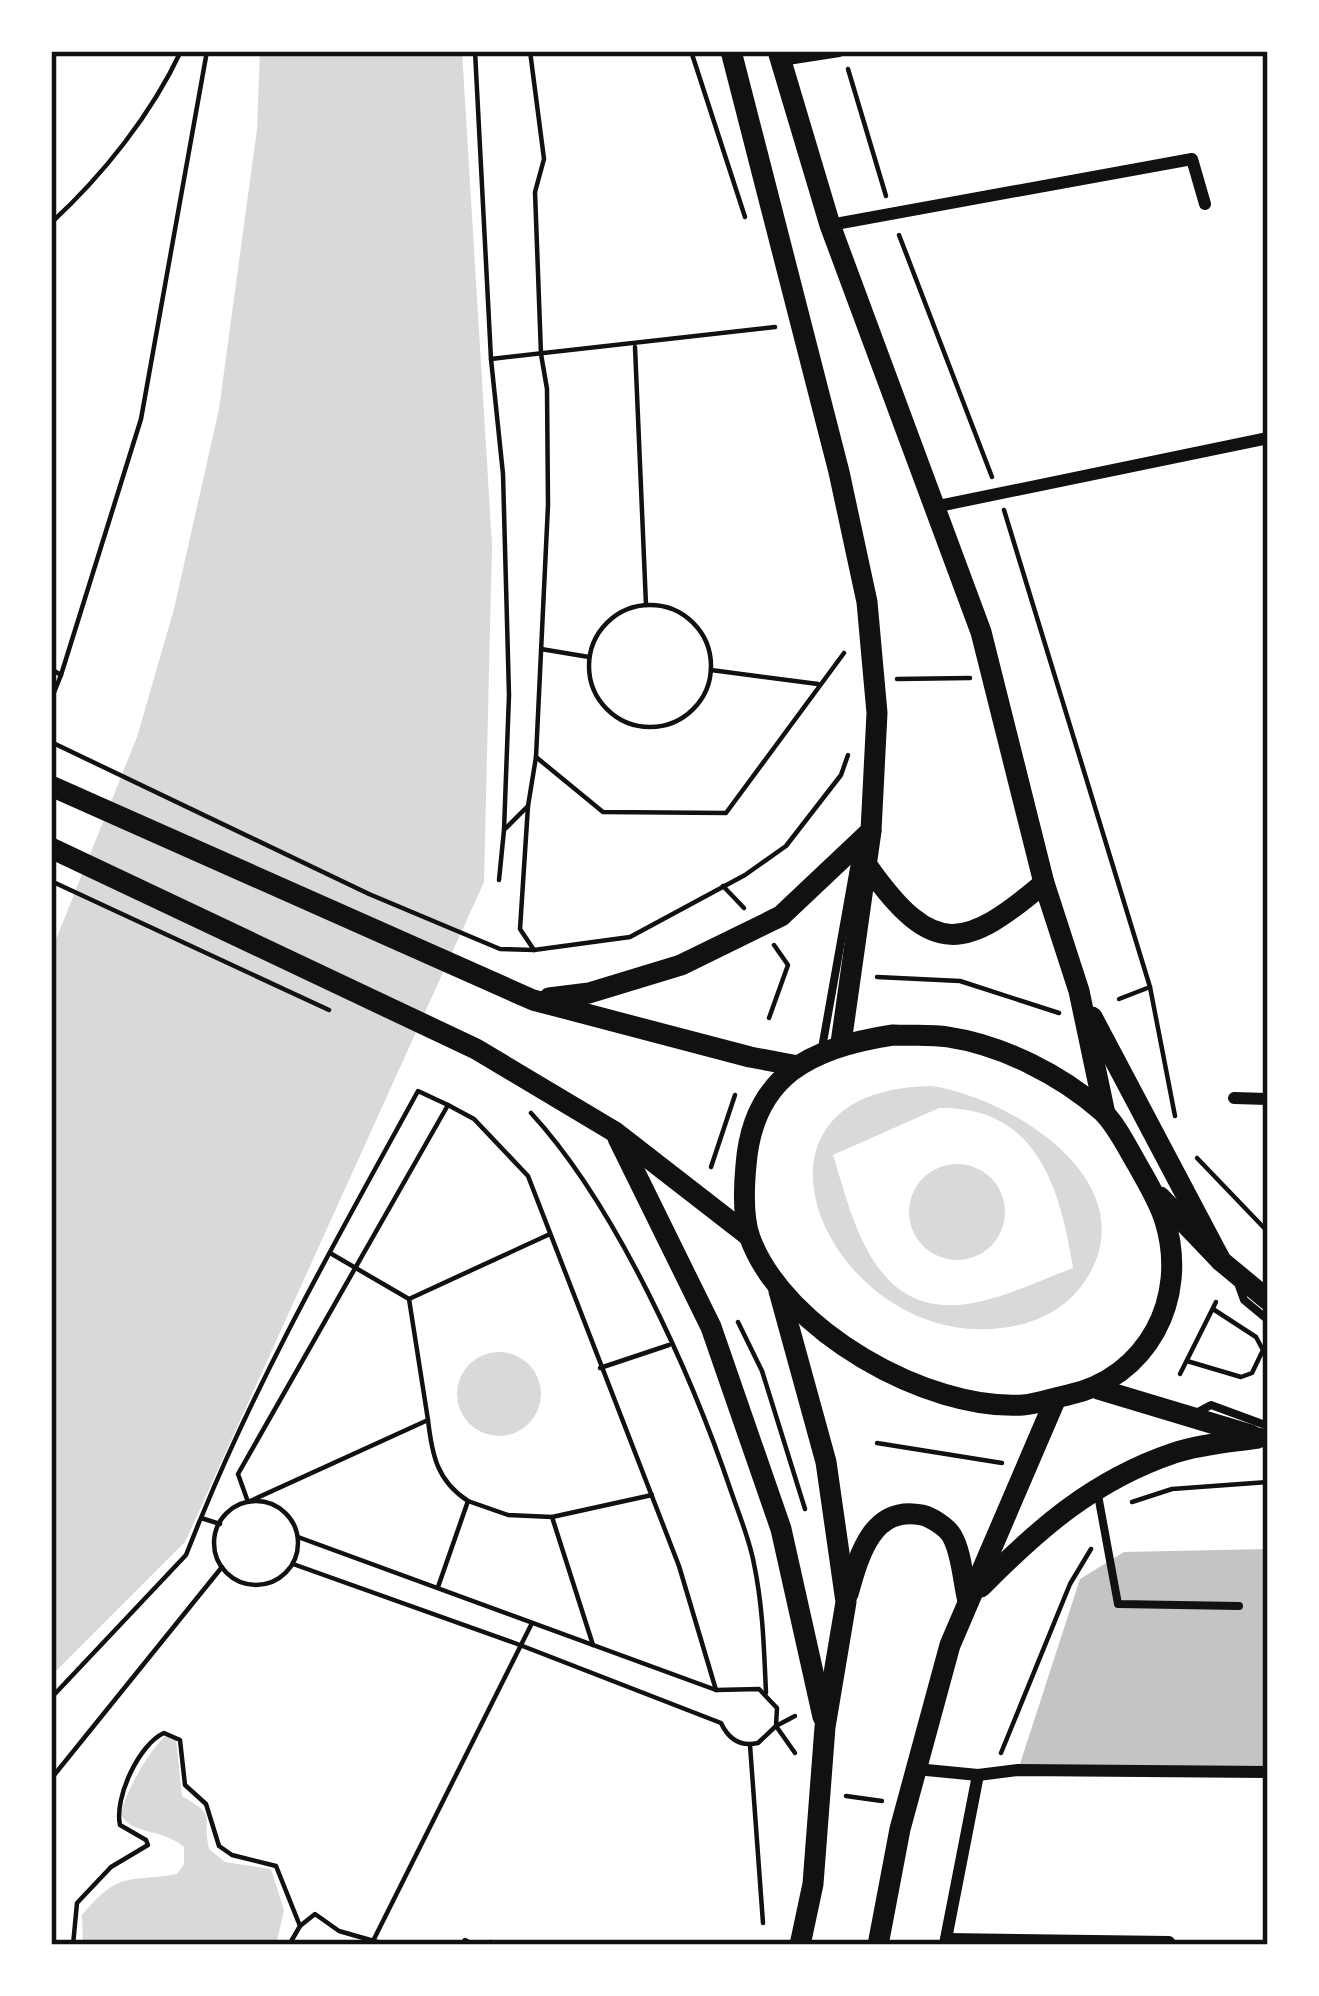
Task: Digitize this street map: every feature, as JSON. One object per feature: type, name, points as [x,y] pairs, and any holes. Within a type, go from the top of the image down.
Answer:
[{"type":"main road","points":[[730,51],[839,472],[867,602],[877,712],[868,868],[831,1048]]},
{"type":"main road","points":[[51,848],[476,1048],[615,1132],[749,1236],[777,1285],[816,1326],[864,1359],[916,1383],[975,1401],[1024,1405],[1098,1389],[1129,1368],[1155,1331],[1172,1286],[1165,1219],[1105,1114],[1079,991],[1044,883],[981,632],[830,225],[780,56]]},
{"type":"main road","points":[[51,786],[533,1000],[798,1066]]},
{"type":"main road","points":[[533,1000],[589,993],[681,965],[721,946],[781,916],[870,837]]},
{"type":"main road","points":[[868,868],[896,907],[932,932],[969,934],[999,921],[1044,883]]},
{"type":"main road","points":[[1079,991],[1228,1266]]},
{"type":"main road","points":[[749,1236],[748,1135],[767,1096],[798,1066],[831,1048],[893,1035],[947,1037],[1058,1079],[1105,1114]]},
{"type":"main road","points":[[615,1132],[711,1327],[781,1529],[825,1727]]},
{"type":"main road","points":[[1149,1186],[1268,1300]]},
{"type":"main road","points":[[777,1285],[826,1462],[846,1601]]},
{"type":"main road","points":[[1098,1389],[1265,1435]]},
{"type":"main road","points":[[878,1945],[906,1805],[950,1646],[1056,1398]]},
{"type":"main road","points":[[968,1600],[1027,1541],[1096,1486],[1176,1452],[1265,1435]]},
{"type":"main road","points":[[800,1945],[813,1884],[825,1727],[846,1601],[860,1552],[878,1524],[900,1513],[928,1516],[952,1535],[968,1600]]},
{"type":"street","points":[[780,56],[841,51]]},
{"type":"street","points":[[830,225],[1192,159],[1205,204]]},
{"type":"street","points":[[933,508],[1268,438]]},
{"type":"street","points":[[1234,1098],[1268,1099]]},
{"type":"street","points":[[916,1769],[985,1775],[1018,1770],[1268,1772]]},
{"type":"street","points":[[985,1775],[945,1942],[1169,1942]]},
{"type":"lane","points":[[831,1048],[854,859],[870,837]]},
{"type":"lane","points":[[1228,1266],[1244,1300],[1268,1320]]},
{"type":"lane","points":[[1096,1486],[1118,1604],[1239,1606]]},
{"type":"path","points":[[51,223],[126,140],[182,51]]},
{"type":"path","points":[[51,700],[141,418],[207,51]]},
{"type":"path","points":[[475,51],[491,359],[503,474],[509,695],[499,880]]},
{"type":"path","points":[[530,51],[544,159],[535,192],[547,389],[548,505],[536,757],[520,928],[534,950]]},
{"type":"path","points":[[691,51],[746,221]]},
{"type":"path","points":[[841,51],[891,214],[999,494],[1150,987],[1177,1124]]},
{"type":"path","points":[[491,359],[781,327]]},
{"type":"path","points":[[634,345],[646,605]]},
{"type":"path","points":[[646,605],[685,616],[700,631],[711,670],[696,706],[682,719],[644,728],[608,711],[596,696],[590,658],[608,621],[646,605]]},
{"type":"path","points":[[542,649],[590,658]]},
{"type":"path","points":[[536,757],[603,812],[725,813],[846,650],[848,669]]},
{"type":"path","points":[[51,669],[61,675]]},
{"type":"path","points":[[711,670],[820,685]]},
{"type":"path","points":[[874,679],[993,678]]},
{"type":"path","points":[[51,742],[369,894],[500,949],[534,950],[630,938],[745,875],[787,846],[841,775],[852,743]]},
{"type":"path","points":[[504,830],[528,806]]},
{"type":"path","points":[[51,881],[330,1011]]},
{"type":"path","points":[[769,1018],[788,965]]},
{"type":"path","points":[[865,976],[960,981],[1063,1014]]},
{"type":"path","points":[[1119,999],[1150,987]]},
{"type":"path","points":[[51,1698],[186,1555],[227,1455],[418,1091],[474,1120],[528,1176],[679,1566],[716,1690]]},
{"type":"path","points":[[711,1166],[735,1095]]},
{"type":"path","points":[[248,1502],[238,1474],[448,1105]]},
{"type":"path","points":[[528,1110],[565,1150],[646,1291],[722,1463],[753,1559],[765,1633],[766,1693]]},
{"type":"path","points":[[1188,1142],[1198,1160],[1268,1232]]},
{"type":"path","points":[[410,1299],[550,1234]]},
{"type":"path","points":[[330,1252],[410,1299]]},
{"type":"path","points":[[410,1299],[436,1467],[448,1488],[468,1502],[508,1515],[552,1516],[652,1496]]},
{"type":"path","points":[[1180,1374],[1187,1360],[1214,1306],[1256,1336],[1263,1350],[1252,1373],[1241,1377],[1187,1360]]},
{"type":"path","points":[[735,1316],[762,1371],[806,1510]]},
{"type":"path","points":[[601,1367],[671,1344]]},
{"type":"path","points":[[1257,1362],[1268,1366]]},
{"type":"path","points":[[248,1502],[274,1505],[293,1524],[298,1537],[292,1564],[284,1575],[258,1586],[244,1584],[222,1567],[214,1541],[220,1524],[235,1507],[428,1420]]},
{"type":"path","points":[[877,1443],[1005,1463]]},
{"type":"path","points":[[985,1775],[1070,1584],[1119,1505],[1172,1489],[1268,1482]]},
{"type":"path","points":[[438,1588],[468,1502]]},
{"type":"path","points":[[552,1516],[593,1645]]},
{"type":"path","points":[[201,1518],[220,1524]]},
{"type":"path","points":[[292,1564],[722,1723],[732,1739],[750,1745],[766,1739],[776,1726],[777,1708],[766,1693],[751,1687],[716,1690],[298,1537]]},
{"type":"path","points":[[51,1780],[222,1567]]},
{"type":"path","points":[[372,1942],[532,1623]]},
{"type":"path","points":[[73,1945],[77,1903],[111,1867],[148,1845],[120,1825],[117,1816],[148,1743],[164,1733],[180,1740],[185,1785],[206,1804],[219,1846],[232,1856],[276,1866],[300,1926]]},
{"type":"path","points":[[750,1745],[763,1923]]},
{"type":"path","points":[[823,1792],[906,1805]]},
{"type":"path","points":[[289,1945],[300,1926],[316,1914],[339,1931],[388,1945]]},
{"type":"path","points":[[461,1945],[465,1940],[499,1945]]},
{"type":"shaded area","points":[[260,51],[462,51],[492,545],[484,882],[185,1542],[51,1676],[51,952],[137,737],[174,609],[219,409],[257,129]]},
{"type":"shaded area","points":[[932,1086],[997,1107],[1060,1148],[1083,1175],[1098,1205],[1101,1238],[1090,1273],[1077,1292],[1051,1312],[1019,1325],[954,1327],[897,1306],[853,1269],[823,1222],[813,1174],[825,1131],[864,1099]],"holes":[[[939,1108],[972,1111],[999,1121],[1038,1156],[1060,1208],[1073,1268],[994,1298],[935,1304],[910,1296],[873,1260],[833,1155]]]},
{"type":"shaded area","points":[[957,1164],[991,1178],[1005,1212],[991,1246],[957,1260],[923,1246],[909,1212],[923,1178]]},
{"type":"shaded area","points":[[499,1352],[529,1364],[541,1394],[529,1424],[499,1436],[469,1424],[457,1394],[469,1364]]},
{"type":"shaded area","points":[[166,1736],[176,1739],[182,1796],[205,1813],[209,1849],[225,1862],[271,1869],[284,1910],[276,1945],[83,1945],[82,1915],[106,1891],[124,1881],[177,1874],[184,1864],[184,1847],[133,1826],[121,1815],[139,1772]]},
{"type":"building","points":[[1268,1549],[1268,1772],[1018,1770],[1080,1579],[1124,1552]]}]
